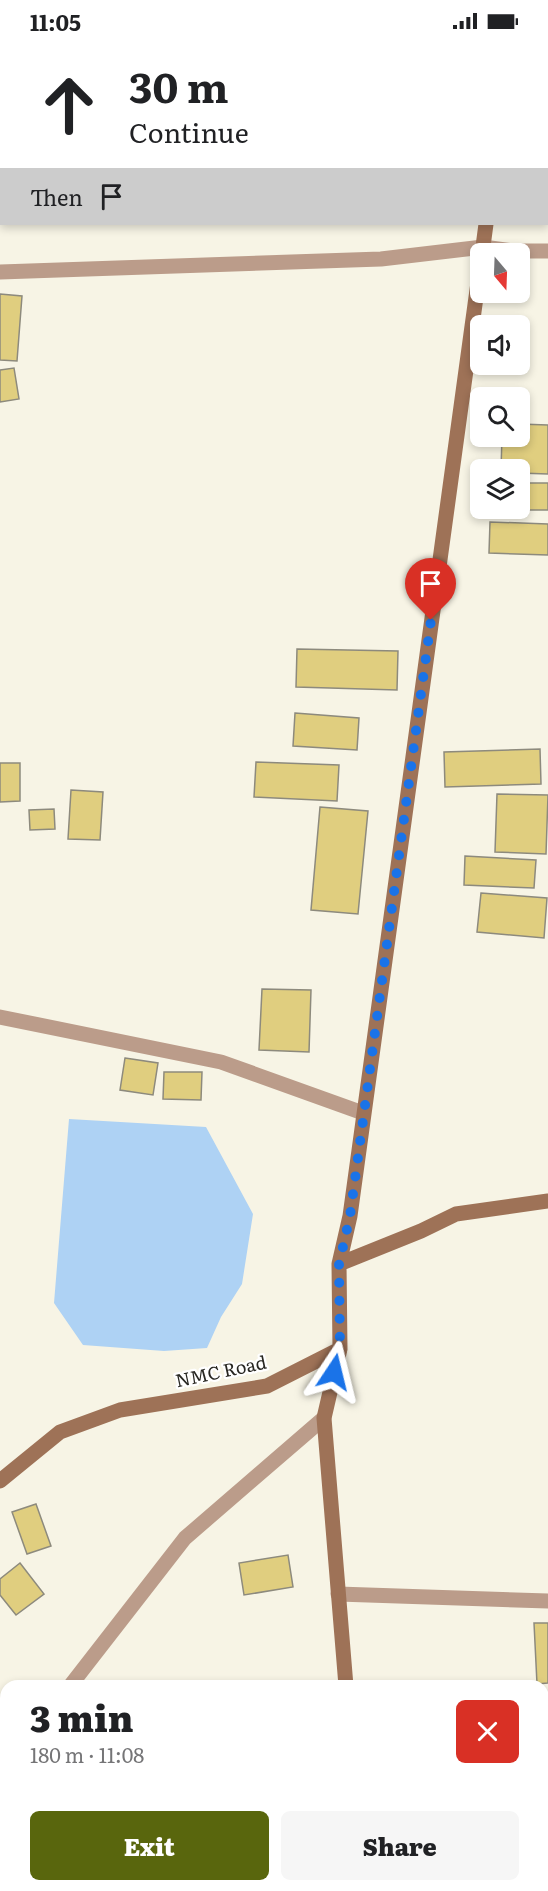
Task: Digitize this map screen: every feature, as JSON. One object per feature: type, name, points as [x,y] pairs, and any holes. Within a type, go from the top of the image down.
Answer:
[{"type":"street","points":[[483,243],[486,225]]},
{"type":"street","points":[[0,272],[381,259],[470,251]]},
{"type":"street","points":[[530,251],[548,251]]},
{"type":"street","points":[[345,1680],[324,1418],[340,1349],[339,1264],[350,1216],[475,303]]},
{"type":"street","points":[[0,1017],[221,1062],[363,1113]]},
{"type":"street","points":[[339,1264],[421,1231],[456,1214],[548,1201]]},
{"type":"street","name":"NMC Road","points":[[0,1481],[60,1432],[120,1410],[267,1386],[340,1349]]},
{"type":"street","points":[[75,1680],[185,1538],[324,1418]]},
{"type":"street","points":[[338,1593],[548,1601]]},
{"type":"water","points":[[69,1119],[206,1127],[253,1214],[242,1284],[221,1317],[207,1348],[164,1351],[83,1345],[54,1303]]},
{"type":"building","points":[[0,294],[22,296],[17,361],[0,360]]},
{"type":"building","points":[[14,368],[19,399],[0,402],[0,370]]},
{"type":"building","points":[[530,424],[548,425],[548,474],[530,473],[530,459],[501,459],[502,447],[530,447]]},
{"type":"building","points":[[530,483],[548,483],[548,510],[530,510]]},
{"type":"building","points":[[490,522],[548,524],[548,555],[489,553]]},
{"type":"building","points":[[297,649],[398,651],[397,690],[296,687]]},
{"type":"building","points":[[295,713],[359,718],[357,750],[293,746]]},
{"type":"building","points":[[540,749],[541,784],[445,787],[444,752]]},
{"type":"building","points":[[256,762],[339,765],[337,801],[254,797]]},
{"type":"building","points":[[0,763],[20,763],[20,801],[0,802]]},
{"type":"building","points":[[71,790],[103,792],[100,840],[68,839]]},
{"type":"building","points":[[497,794],[548,795],[546,854],[495,852]]},
{"type":"building","points":[[320,807],[368,811],[358,914],[311,910]]},
{"type":"building","points":[[54,809],[55,829],[30,830],[29,810]]},
{"type":"building","points":[[465,856],[536,860],[534,888],[464,885]]},
{"type":"building","points":[[481,893],[547,898],[544,938],[477,932]]},
{"type":"building","points":[[262,989],[311,990],[309,1052],[259,1050]]},
{"type":"building","points":[[125,1058],[158,1063],[153,1095],[120,1090]]},
{"type":"building","points":[[164,1072],[202,1072],[201,1100],[163,1099]]},
{"type":"building","points":[[36,1504],[51,1546],[27,1554],[12,1512]]},
{"type":"building","points":[[288,1555],[293,1587],[244,1595],[239,1563]]},
{"type":"building","points":[[20,1563],[44,1594],[16,1615],[0,1595],[0,1579]]},
{"type":"building","points":[[534,1623],[548,1623],[548,1680],[537,1680]]},
{"type":"route","points":[[334,1372],[340,1349],[339,1264],[350,1216],[431,620]]}]
